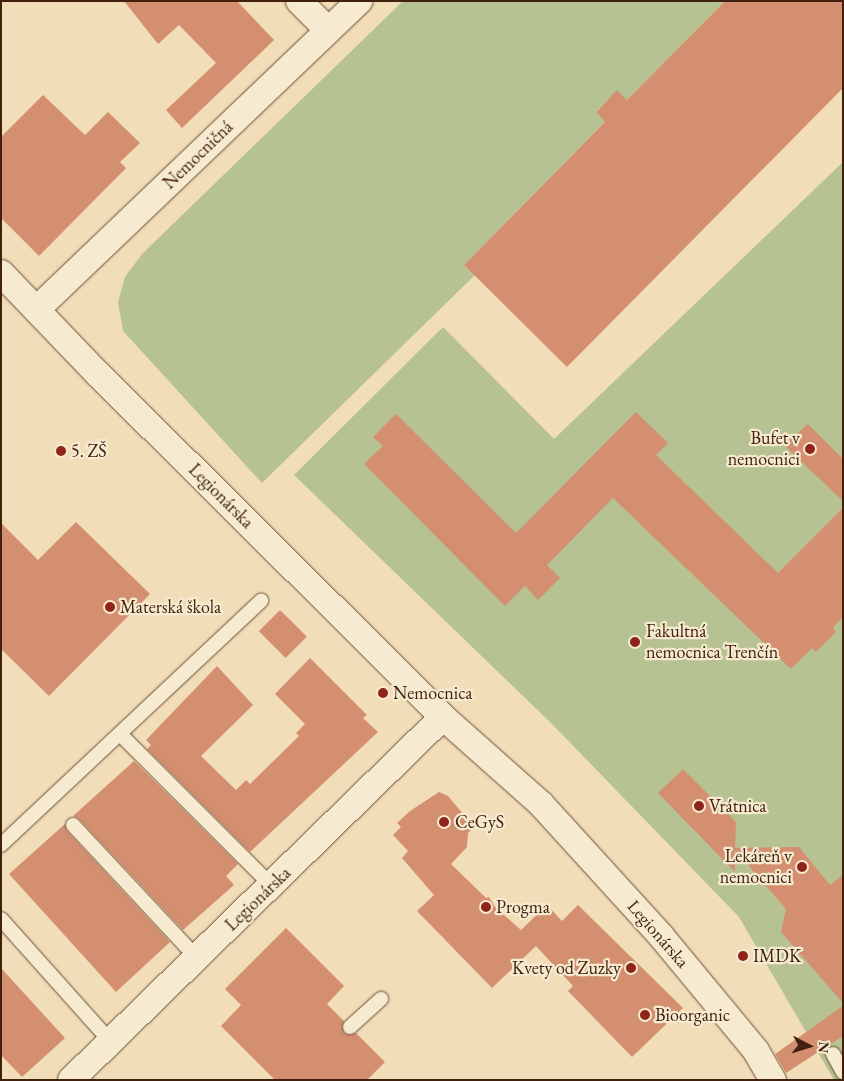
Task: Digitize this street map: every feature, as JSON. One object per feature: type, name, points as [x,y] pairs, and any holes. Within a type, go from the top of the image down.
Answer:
[{"type":"street","points":[[299,1],[328,30]]},
{"type":"street","name":"Nemocničná","points":[[37,309],[359,1]]},
{"type":"street","name":"Legionárska","points":[[1,273],[97,373],[443,717],[548,811],[661,936],[756,1051],[772,1080]]},
{"type":"street","name":"Legionárska","points":[[71,1080],[272,886],[443,717]]},
{"type":"lane","points":[[1,845],[261,601]]},
{"type":"lane","points":[[120,734],[272,886]]},
{"type":"lane","points":[[73,825],[197,958]]},
{"type":"lane","points":[[1,919],[110,1041]]},
{"type":"lane","points":[[350,1027],[381,999]]},
{"type":"lane","points":[[832,1054],[843,1072]]},
{"type":"green space","points":[[403,1],[725,1],[627,100],[617,91],[596,111],[605,122],[464,265],[475,275],[262,483],[123,331],[118,302],[125,277],[142,254]]},
{"type":"green space","points":[[843,162],[843,1080],[834,1080],[739,917],[552,724],[294,475],[443,327],[554,439]]},
{"type":"building","points":[[124,1],[237,1],[274,40],[182,128],[166,110],[216,63],[179,25],[158,44]]},
{"type":"building","points":[[725,1],[843,1],[843,88],[567,367],[464,265],[605,122],[596,112],[617,90],[627,100]]},
{"type":"building","points":[[43,95],[85,135],[108,112],[140,143],[120,162],[126,168],[39,256],[1,218],[1,137]]},
{"type":"building","points":[[636,412],[668,443],[656,455],[778,573],[843,508],[843,617],[833,627],[836,632],[816,652],[812,648],[791,669],[613,498],[547,565],[560,578],[538,600],[525,586],[505,606],[364,464],[383,446],[373,437],[396,414],[516,533]]},
{"type":"building","name":"Bufet v nemocnici","points":[[808,424],[843,459],[843,501],[784,445]]},
{"type":"building","name":"Materská škola","points":[[76,522],[150,594],[49,696],[1,649],[1,523],[38,560]]},
{"type":"building","points":[[280,610],[307,637],[286,658],[259,631]]},
{"type":"building","points":[[310,658],[367,715],[363,718],[378,732],[250,852],[147,749],[151,745],[146,740],[217,666],[253,705],[201,756],[236,790],[246,780],[250,784],[299,736],[296,733],[305,724],[275,694]]},
{"type":"building","points":[[134,761],[238,864],[226,876],[234,885],[183,930],[79,819],[73,816]]},
{"type":"building","points":[[683,769],[736,822],[735,848],[799,847],[830,885],[843,875],[843,1003],[781,932],[786,909],[735,850],[735,872],[658,793]]},
{"type":"building","points":[[439,792],[448,796],[474,827],[468,833],[467,847],[451,864],[486,898],[489,897],[495,907],[521,930],[547,905],[562,921],[578,905],[683,1008],[632,1057],[568,991],[573,986],[536,946],[492,988],[417,911],[434,895],[402,858],[408,851],[393,835],[401,827],[397,823],[410,811]]},
{"type":"building","points":[[65,824],[67,831],[170,942],[116,992],[9,874]]},
{"type":"building","points":[[286,928],[344,986],[327,1004],[344,1021],[344,1033],[356,1033],[385,1062],[367,1080],[275,1080],[221,1026],[241,1005],[225,989]]},
{"type":"building","points":[[1,968],[65,1038],[22,1077],[1,1055]]},
{"type":"building","points":[[843,1006],[843,1036],[786,1073],[775,1054]]},
{"type":"place","name":"Bufet v nemocnici","points":[[810,449]]},
{"type":"place","name":"5. ZŠ","points":[[61,451]]},
{"type":"place","name":"Materská škola","points":[[110,607]]},
{"type":"place","name":"Fakultná nemocnica Trenčín","points":[[635,642]]},
{"type":"place","name":"Nemocnica","points":[[383,693]]},
{"type":"place","name":"Vrátnica","points":[[699,806]]},
{"type":"place","name":"CeGyS","points":[[444,822]]},
{"type":"place","name":"Lekáreň v nemocnici","points":[[802,867]]},
{"type":"place","name":"Progma","points":[[486,907]]},
{"type":"place","name":"IMDK","points":[[743,956]]},
{"type":"place","name":"Kvety od Zuzky","points":[[631,968]]},
{"type":"place","name":"Bioorganic","points":[[645,1015]]}]
